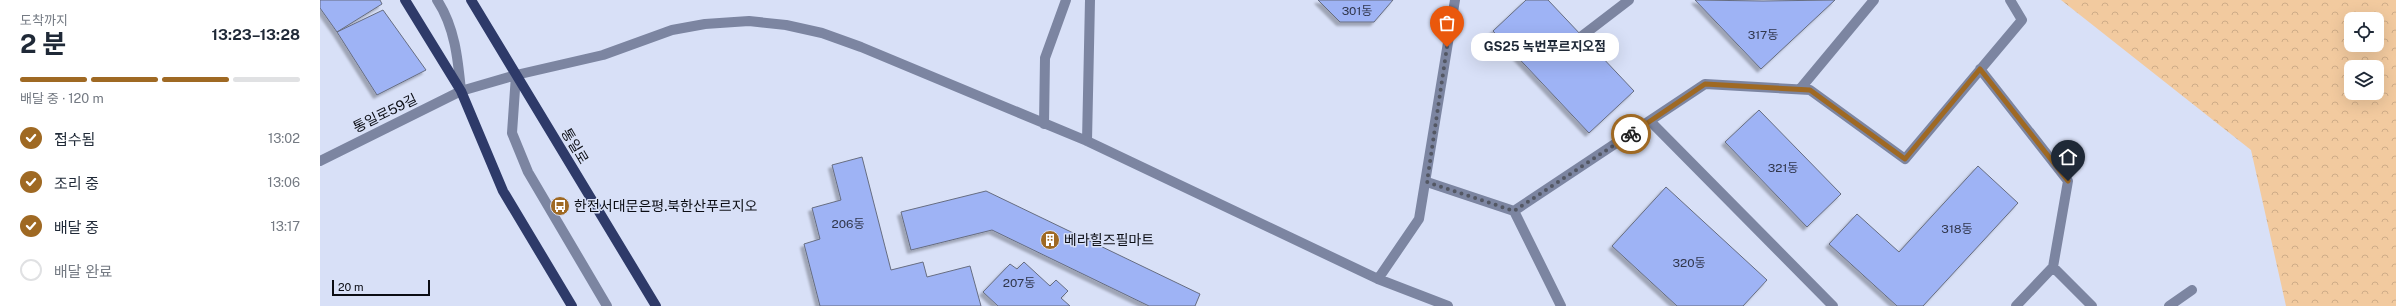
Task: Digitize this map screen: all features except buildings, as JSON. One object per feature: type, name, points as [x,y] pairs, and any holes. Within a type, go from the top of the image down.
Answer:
[{"type":"main road","points":[[405,0],[461,91],[503,190],[572,306]]},
{"type":"main road","name":"통일로","points":[[471,0],[656,306]]},
{"type":"street","points":[[438,0],[444,10],[457,50],[461,91]]},
{"type":"street","points":[[1044,124],[1045,58],[1066,0]]},
{"type":"street","points":[[1087,141],[1090,0]]},
{"type":"street","points":[[1378,279],[1419,219],[1427,182],[1455,0]]},
{"type":"street","points":[[1582,36],[1629,0]]},
{"type":"street","points":[[1800,89],[1874,0]]},
{"type":"street","points":[[1514,211],[1705,84],[1810,90],[1905,159],[2022,20],[2010,0]]},
{"type":"street","name":"통일로59길","points":[[320,160],[461,91],[516,75],[603,55],[672,30],[705,24],[749,21],[786,25],[822,33],[934,77],[1087,141],[1378,279],[1448,306]]},
{"type":"street","points":[[1980,69],[2068,181],[2053,266],[2016,306]]},
{"type":"street","points":[[516,75],[512,133],[528,172],[607,306]]},
{"type":"street","points":[[1650,121],[1833,306]]},
{"type":"street","points":[[1427,182],[1514,211],[1561,306]]},
{"type":"street","points":[[2053,266],[2092,306]]},
{"type":"street","points":[[2169,306],[2192,290]]},
{"type":"green space","points":[[2061,0],[2396,0],[2396,306],[2286,306],[2251,150]]},
{"type":"way so far","points":[[1447,47],[1427,182],[1514,211],[1631,134]]},
{"type":"place","name":"GS25 녹번푸르지오점","points":[[1447,47]]},
{"type":"place","name":"한전서대문은평.북한산푸르지오","points":[[560,206]]},
{"type":"place","name":"베라힐즈필마트","points":[[1050,240]]},
{"type":"route","points":[[1631,134],[1705,84],[1810,90],[1905,159],[1980,69],[2068,181]]}]
